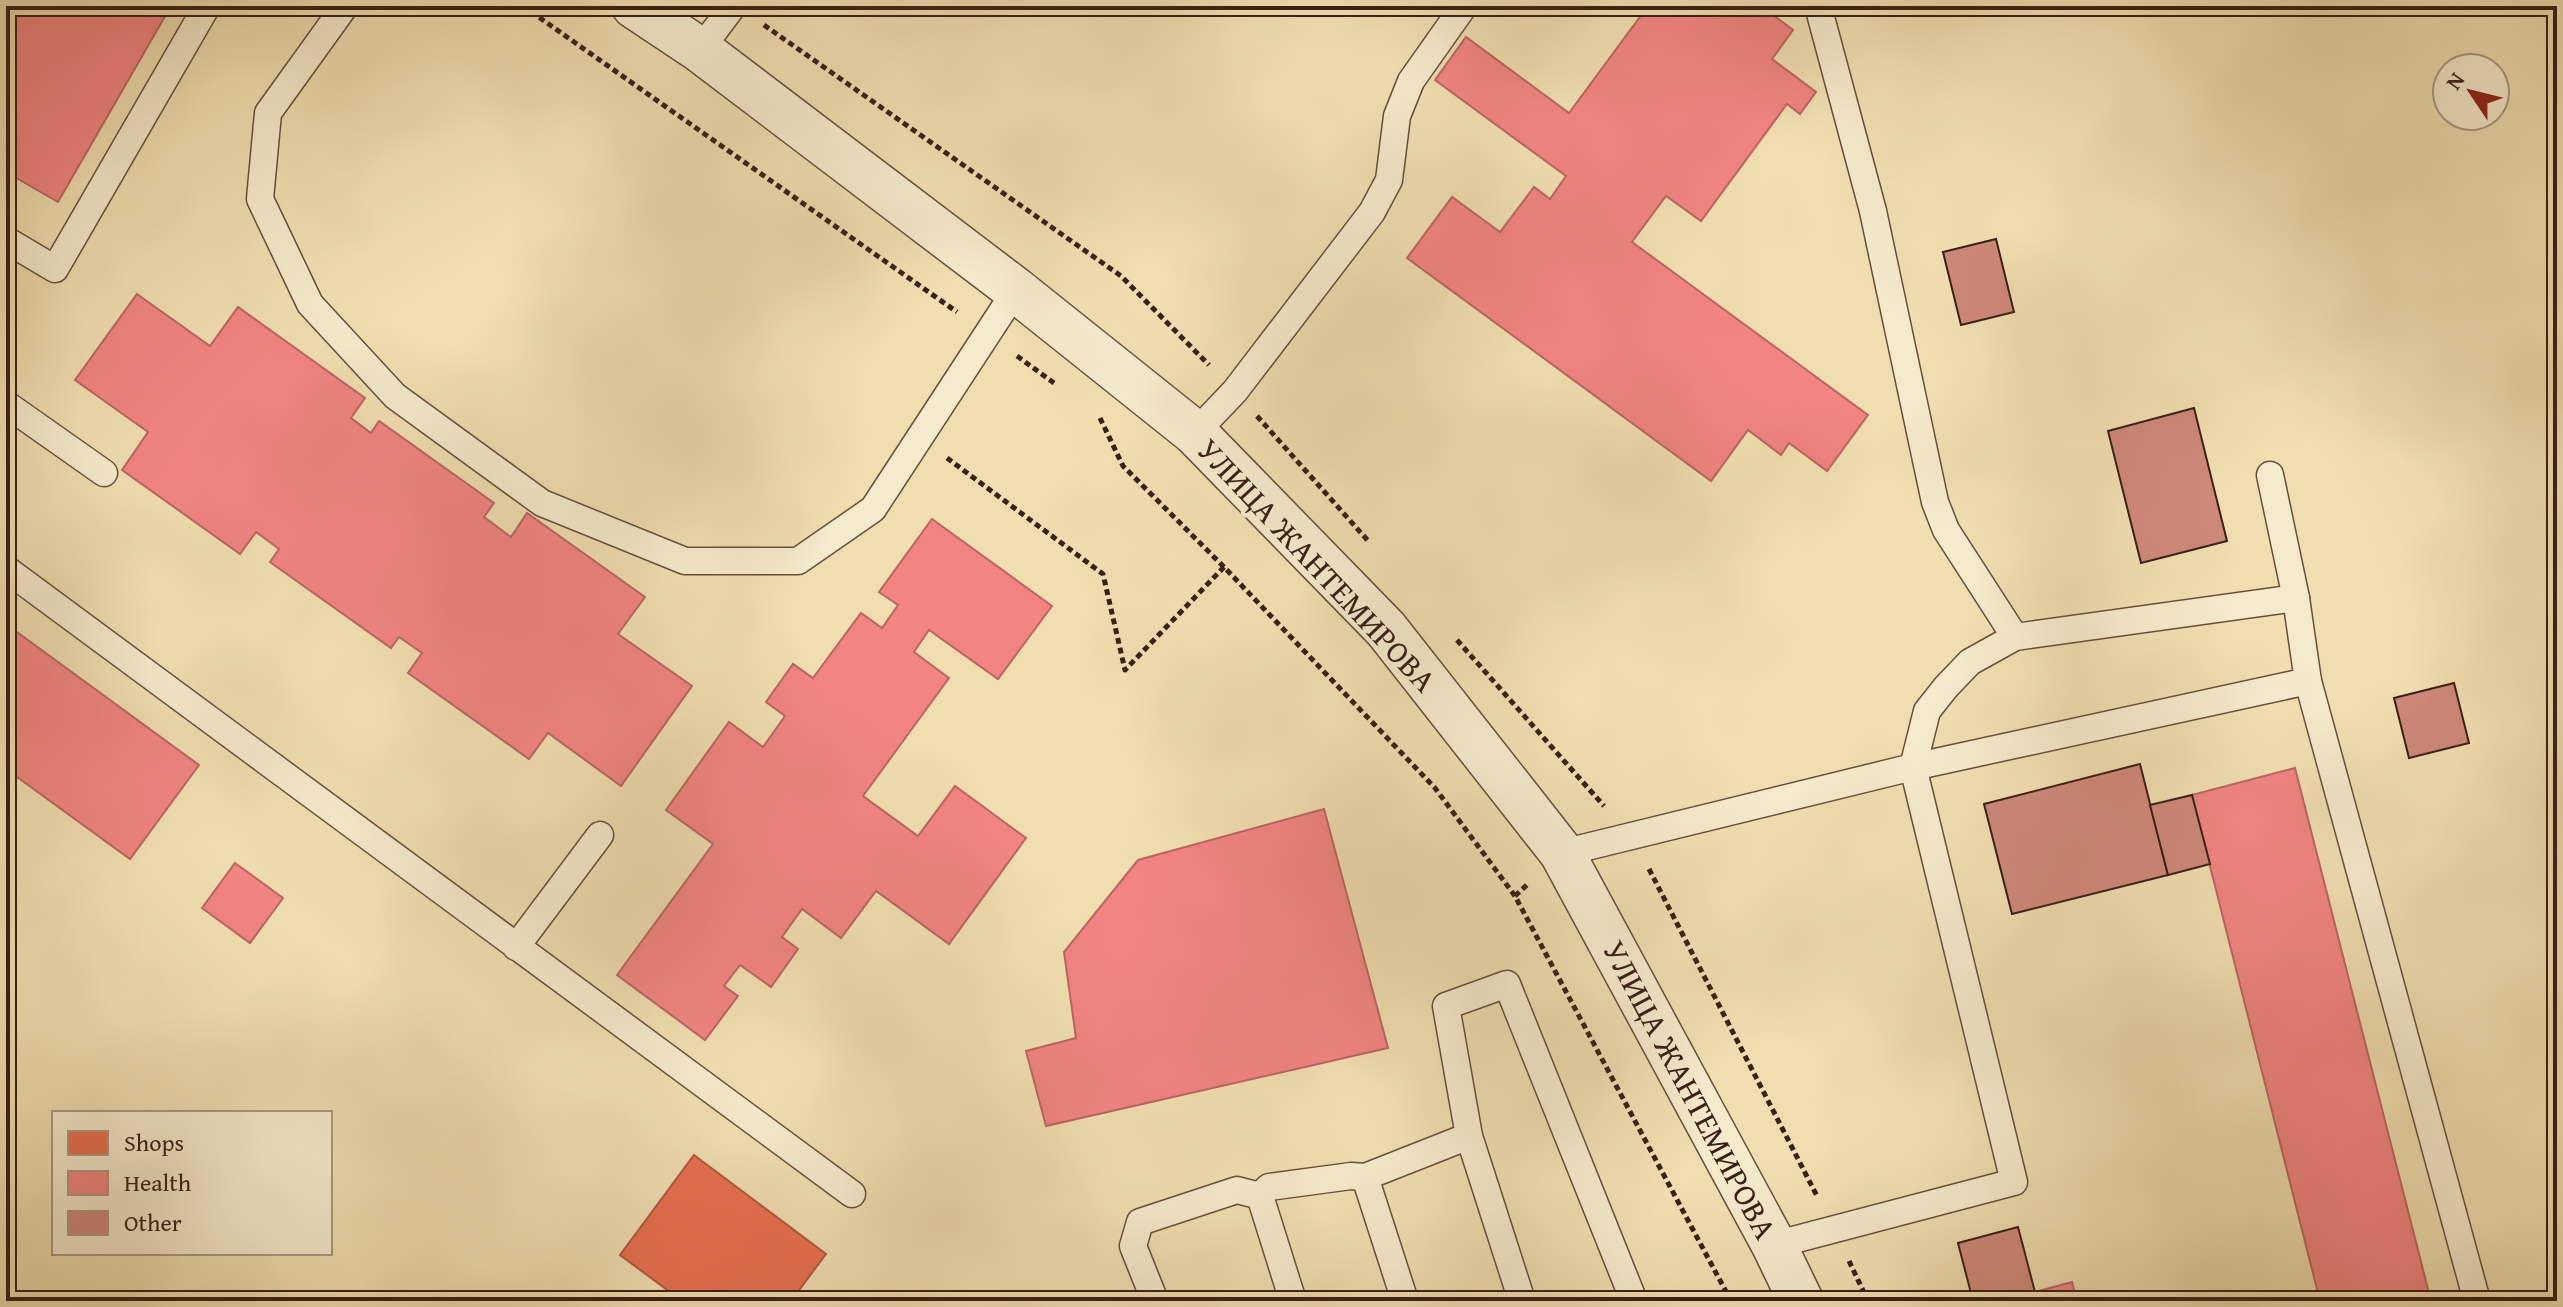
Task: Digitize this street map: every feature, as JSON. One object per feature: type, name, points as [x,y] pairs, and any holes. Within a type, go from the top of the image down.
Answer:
[{"type":"street","name":"УЛИЦА ЖАНТЕМИРОВА","points":[[634,6],[700,50],[1016,290],[1195,433],[1386,629],[1562,853],[1774,1245],[1798,1300]]},
{"type":"lane","points":[[6,240],[55,269],[207,6]]},
{"type":"lane","points":[[345,6],[268,113],[260,199],[310,304],[395,396],[542,503],[685,561],[798,561],[873,509],[1016,290]]},
{"type":"lane","points":[[700,50],[733,6]]},
{"type":"lane","points":[[1195,433],[1235,391],[1372,212],[1389,180],[1397,116],[1411,81],[1464,6]]},
{"type":"lane","points":[[1818,6],[1873,211],[1935,502],[1946,530],[2015,637]]},
{"type":"lane","points":[[6,404],[104,473]]},
{"type":"lane","points":[[2270,475],[2296,598],[2308,681],[2477,1301]]},
{"type":"lane","points":[[6,569],[852,1194]]},
{"type":"lane","points":[[1774,1245],[2014,1182],[1913,767],[1927,711],[1946,687],[1970,662],[2015,637],[2296,598]]},
{"type":"lane","points":[[1562,853],[1913,767],[2308,681]]},
{"type":"lane","points":[[516,947],[600,835]]},
{"type":"lane","points":[[1522,1301],[1469,1136],[1446,1006],[1507,984],[1634,1301]]},
{"type":"lane","points":[[1260,1196],[1269,1187],[1351,1176],[1365,1177],[1469,1136]]},
{"type":"lane","points":[[1365,1177],[1405,1301]]},
{"type":"lane","points":[[1155,1301],[1133,1246],[1140,1222],[1237,1190],[1260,1196]]},
{"type":"lane","points":[[1260,1196],[1293,1301]]},
{"type":"path","points":[[523,6],[988,333],[1063,390]]},
{"type":"path","points":[[762,23],[1121,276],[1235,391]]},
{"type":"path","points":[[1087,409],[1100,418],[1123,466],[1435,788],[1515,896],[1731,1301]]},
{"type":"path","points":[[919,438],[1103,574],[1125,670],[1224,567]]},
{"type":"building: Shops","points":[[694,1155],[826,1254],[791,1301],[682,1301],[620,1255]]},
{"type":"building: Health","points":[[21,6],[171,6],[58,202],[6,172],[6,32]]},
{"type":"building: Health","points":[[1648,6],[1761,6],[1793,30],[1772,59],[1816,92],[1800,114],[1787,104],[1701,221],[1666,196],[1632,242],[1868,415],[1827,471],[1789,443],[1781,455],[1748,430],[1711,481],[1407,258],[1452,197],[1500,232],[1534,187],[1550,199],[1566,176],[1435,80],[1466,37],[1569,113]]},
{"type":"building: Health","points":[[137,294],[210,346],[238,307],[365,398],[351,418],[371,433],[379,421],[494,503],[484,517],[511,537],[527,513],[645,597],[618,634],[692,686],[621,786],[548,733],[529,759],[408,673],[422,653],[399,637],[391,648],[270,562],[279,549],[256,532],[240,554],[122,470],[148,432],[75,380]]},
{"type":"building: Health","points":[[932,519],[1052,606],[998,679],[929,630],[914,652],[949,678],[863,796],[918,836],[955,786],[1026,838],[949,944],[876,891],[841,938],[802,909],[782,937],[798,949],[771,987],[740,965],[724,986],[738,996],[705,1040],[617,975],[713,844],[666,810],[729,722],[763,747],[785,716],[766,702],[793,664],[813,678],[861,613],[882,628],[898,605],[879,592]]},
{"type":"building: Health","points":[[6,624],[199,765],[130,859],[6,769]]},
{"type":"building: Health","points":[[2295,768],[2431,1301],[2320,1301],[2192,795]]},
{"type":"building: Health","points":[[1324,809],[1388,1048],[1046,1126],[1026,1051],[1076,1038],[1064,952],[1138,860]]},
{"type":"building: Health","points":[[235,863],[283,898],[250,943],[202,908]]},
{"type":"building: Health","points":[[2072,1282],[2077,1301],[1999,1301],[2035,1292]]},
{"type":"building: Other","points":[[945,6],[984,6],[947,15]]},
{"type":"building: Other","points":[[1996,239],[2014,312],[1961,325],[1943,252]]},
{"type":"building: Other","points":[[2194,408],[2227,541],[2141,563],[2108,431]]},
{"type":"building: Other","points":[[2454,683],[2469,743],[2409,758],[2394,698]]},
{"type":"building: Other","points":[[2140,764],[2168,875],[2012,914],[1984,804]]},
{"type":"building: Other","points":[[2192,795],[2210,864],[2168,875],[2150,805]]},
{"type":"building: Other","points":[[2018,1227],[2035,1292],[1999,1301],[1973,1301],[1958,1243]]}]
